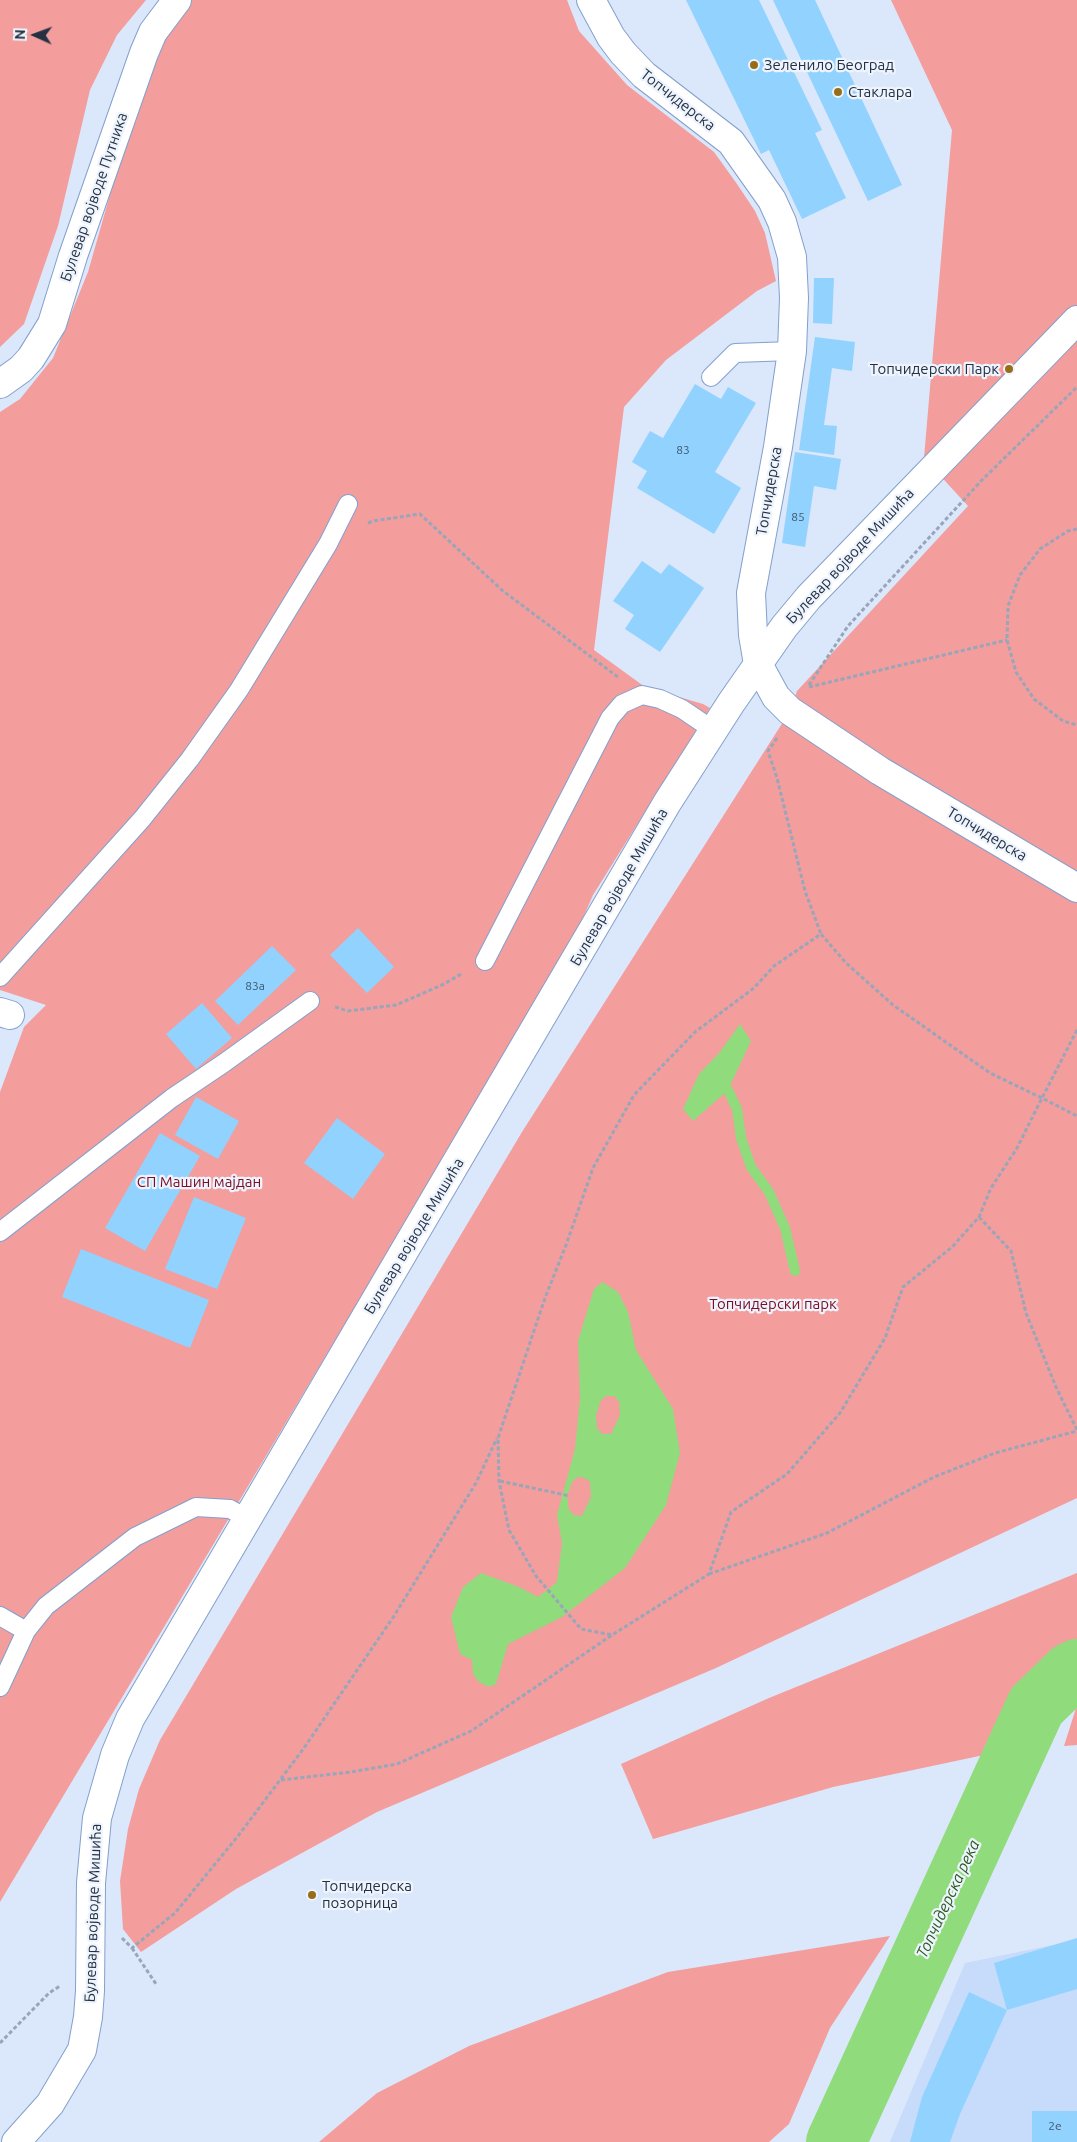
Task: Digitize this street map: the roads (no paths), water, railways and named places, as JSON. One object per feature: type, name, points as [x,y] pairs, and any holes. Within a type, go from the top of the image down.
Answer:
[{"type":"main road","name":"Булевар војводе Путника","points":[[0,384],[10,379],[26,364],[52,324],[73,256],[144,53],[153,32],[176,0]]},
{"type":"main road","name":"Топчидерска","points":[[591,0],[611,37],[644,75],[731,142],[772,200],[782,222],[792,257],[794,298],[792,351],[778,447],[751,593],[753,635],[758,664],[776,696],[790,711],[880,771],[1077,888]]},
{"type":"main road","name":"Булевар војводе Мишића","points":[[16,2142],[50,2104],[82,2050],[88,2017],[91,1965],[93,1843],[100,1803],[115,1755],[130,1719],[667,803],[713,730],[784,627],[830,574],[1077,320]]},
{"type":"lane","points":[[710,377],[735,353],[792,351]]},
{"type":"lane","points":[[0,977],[142,819],[190,759],[239,690],[328,544],[348,504]]},
{"type":"lane","points":[[485,961],[610,718],[622,704],[642,695],[660,699],[682,709],[713,730]]},
{"type":"lane","points":[[0,1232],[172,1098],[310,1001]]},
{"type":"lane","points":[[0,1687],[26,1631],[46,1606],[135,1537],[196,1507],[230,1509],[248,1519]]},
{"type":"lane","points":[[0,1616],[26,1631]]},
{"type":"waterway","points":[[728,1090],[737,1109],[741,1138],[751,1167],[769,1192],[785,1228],[795,1271]]},
{"type":"waterway","name":"Топчидерска река","points":[[836,2142],[1036,1706],[1071,1672],[1077,1669]]},
{"type":"place","name":"Зеленило Београд","points":[[754,65]]},
{"type":"place","name":"Стаклара","points":[[838,92]]},
{"type":"place","name":"Топчидерски Парк","points":[[1009,369]]},
{"type":"place","name":"Топчидерска позорница","points":[[312,1895]]},
{"type":"park label","name":"СП Машин мајдан","points":[[199,1182]]},
{"type":"park label","name":"Топчидерски парк","points":[[773,1304]]}]
